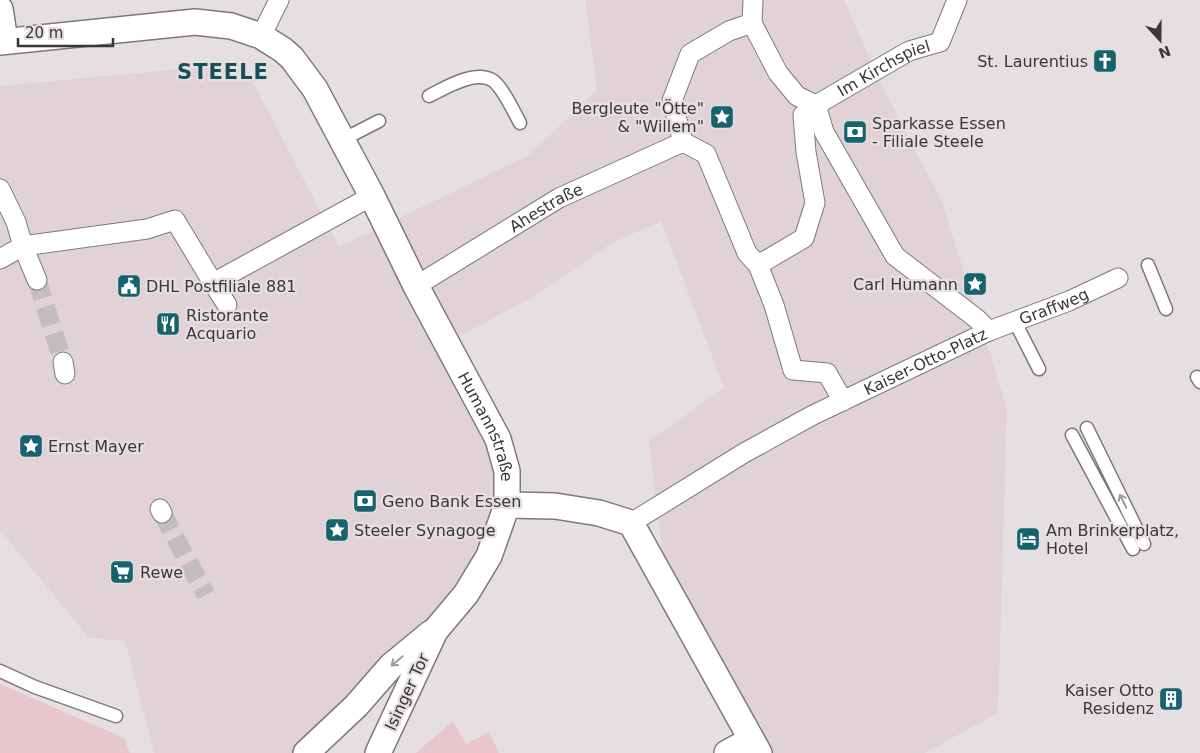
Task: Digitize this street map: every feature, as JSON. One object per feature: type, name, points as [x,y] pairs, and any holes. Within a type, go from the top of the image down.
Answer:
[{"type":"street","points":[[261,36],[279,0]]},
{"type":"street","points":[[753,0],[752,23],[778,73],[797,96],[816,105]]},
{"type":"street","name":"Im Kirchspiel","points":[[816,105],[909,51],[940,42],[957,0]]},
{"type":"street","points":[[0,9],[2,41]]},
{"type":"street","name":"Humannstraße","points":[[2,41],[195,22],[231,26],[261,36],[292,58],[315,89],[372,196],[416,286],[498,439],[507,471],[507,505],[555,506],[598,513],[631,523]]},
{"type":"street","points":[[683,142],[672,101],[690,54],[729,31],[752,23]]},
{"type":"street","points":[[758,264],[804,238],[815,203],[806,152],[802,114],[816,105]]},
{"type":"street","name":"Kaiser-Otto-Platz","points":[[631,523],[744,453],[813,415],[989,331],[977,319],[895,256],[824,132],[816,105]]},
{"type":"street","name":"Kaiser-Otto-Platz","points":[[683,142],[706,154],[747,253],[758,264],[774,305],[793,370],[827,373],[843,401]]},
{"type":"street","name":"Ahestraße","points":[[416,286],[559,198],[683,142]]},
{"type":"street","points":[[1,195],[16,222],[37,280]]},
{"type":"street","points":[[213,283],[372,196]]},
{"type":"street","points":[[0,259],[24,246],[147,229],[175,220],[227,305]]},
{"type":"street","name":"Graffweg","points":[[989,331],[1069,301],[1118,278]]},
{"type":"street","name":"Isinger Tor","points":[[306,753],[356,706],[391,666],[435,631],[466,594],[488,556],[507,505]]},
{"type":"street","points":[[631,523],[755,746],[726,753]]},
{"type":"street","name":"Isinger Tor","points":[[383,747],[435,631]]},
{"type":"street","name":"Isinger Tor","points":[[333,753],[356,706]]},
{"type":"lane","points":[[429,96],[476,76],[492,80],[501,91],[520,123]]},
{"type":"lane","points":[[342,140],[379,122]]},
{"type":"lane","points":[[1148,264],[1166,309]]},
{"type":"lane","points":[[1015,322],[1039,369]]},
{"type":"lane","points":[[1072,435],[1138,547],[1087,428]]},
{"type":"lane","points":[[0,671],[35,687],[116,716]]},
{"type":"shaded area","points":[[585,0],[844,0],[884,90],[942,202],[1007,408],[998,713],[925,753],[765,753],[665,573],[649,441],[724,388],[661,221],[612,243],[529,299],[441,346],[490,441],[502,506],[461,592],[297,753],[154,753],[125,641],[89,638],[0,530],[0,86],[243,63],[339,247],[529,155],[597,90]]},
{"type":"shaded area","points":[[0,684],[124,738],[130,753],[0,753]]},
{"type":"shaded area","points":[[453,721],[466,744],[489,732],[499,753],[416,753]]},
{"type":"tunnel","points":[[37,280],[63,362]]},
{"type":"tunnel","points":[[162,513],[206,595]]},
{"type":"place","name":"St. Laurentius","points":[[1105,61]]},
{"type":"place","name":"Bergleute \"Ötte\" & \"Willem\"","points":[[722,117]]},
{"type":"place","name":"Sparkasse Essen - Filiale Steele","points":[[855,132]]},
{"type":"place","name":"Carl Humann","points":[[975,284]]},
{"type":"place","name":"DHL Postfiliale 881","points":[[129,286]]},
{"type":"place","name":"Ristorante Acquario","points":[[168,324]]},
{"type":"place","name":"Ernst Mayer","points":[[31,446]]},
{"type":"place","name":"Geno Bank Essen","points":[[365,501]]},
{"type":"place","name":"Steeler Synagoge","points":[[337,530]]},
{"type":"place","name":"Am Brinkerplatz, Hotel","points":[[1028,539]]},
{"type":"place","name":"Rewe","points":[[122,572]]},
{"type":"place","name":"Kaiser Otto Residenz","points":[[1171,699]]},
{"type":"district","name":"STEELE","points":[[223,72]]}]
